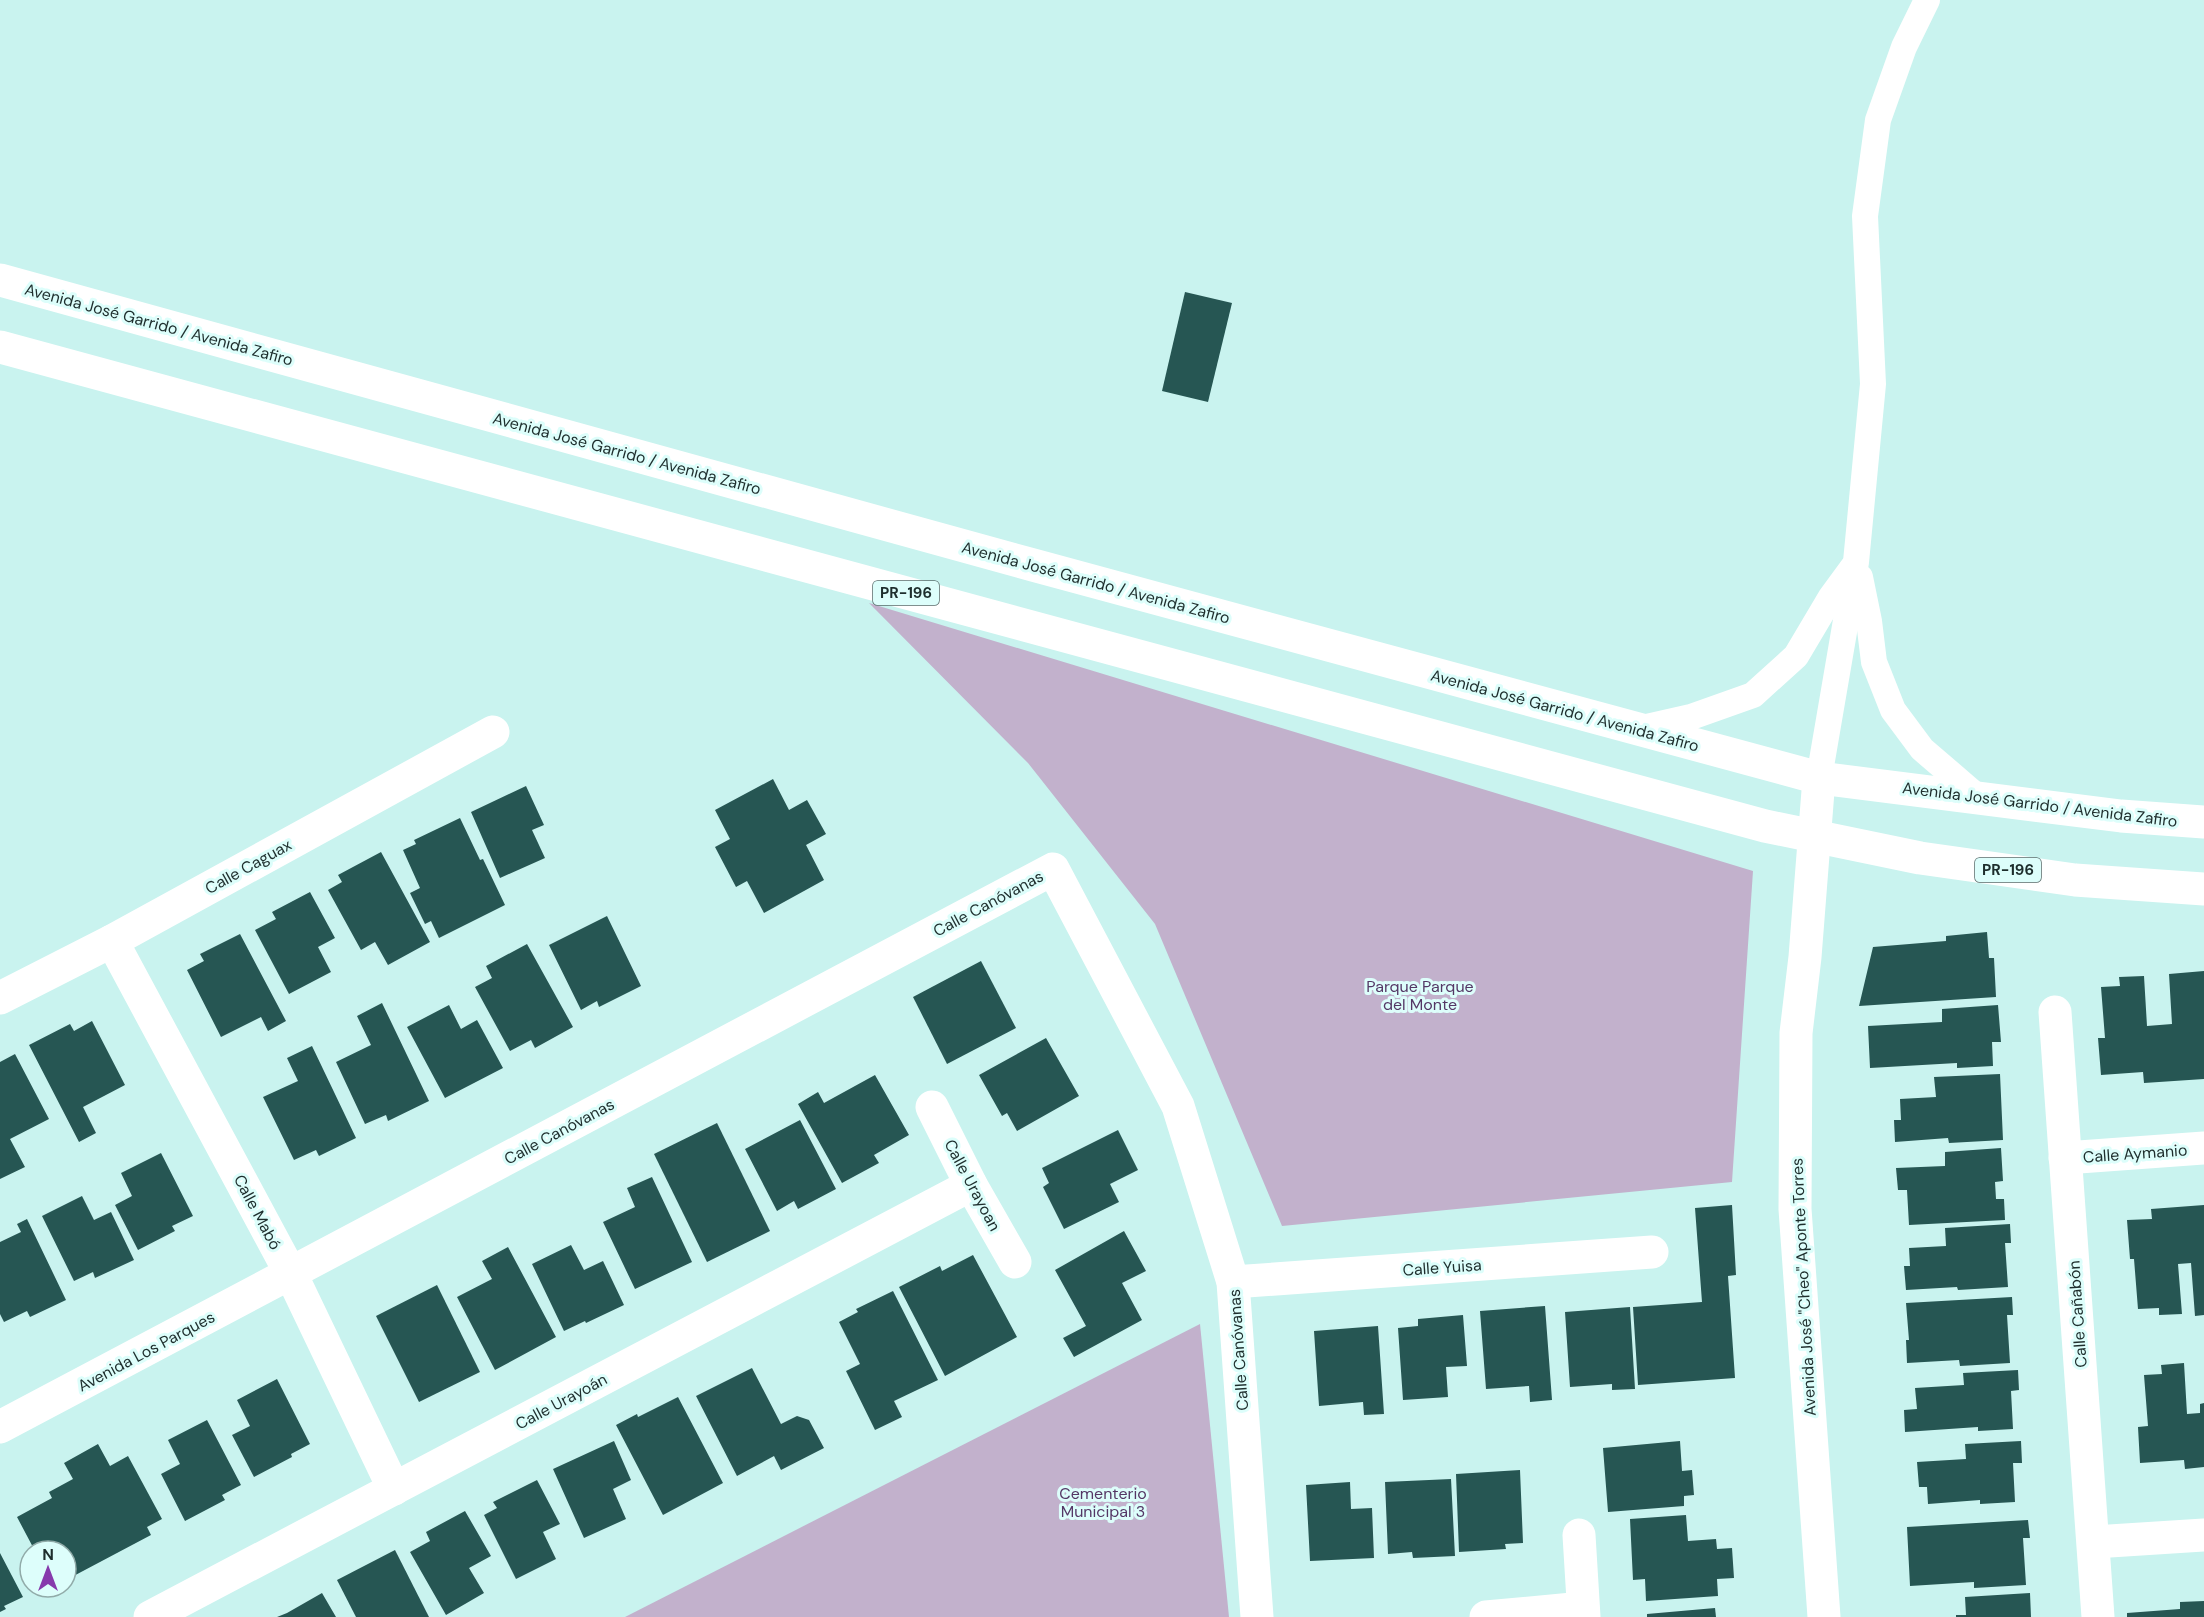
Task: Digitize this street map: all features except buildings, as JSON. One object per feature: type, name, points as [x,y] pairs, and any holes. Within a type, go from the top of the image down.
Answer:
[{"type":"street","name":"Avenida José Garrido / Avenida Zafiro","points":[[0,280],[1819,778],[2121,816],[2204,822]]},
{"type":"street","name":"PR-196","points":[[0,347],[1719,814],[1813,837],[1920,858],[2075,880],[2204,889]]},
{"type":"street","name":"Calle Caguax","points":[[0,998],[112,941],[494,732]]},
{"type":"street","name":"Avenida José \"Cheo\" Aponte Torres","points":[[1819,778],[1805,957],[1796,1034],[1795,1209],[1824,1617]]},
{"type":"street","name":"Calle Canóvanas","points":[[291,1274],[1053,868],[1178,1106],[1233,1282],[1257,1617]]},
{"type":"street","name":"Calle Mabó","points":[[112,941],[291,1274],[394,1489]]},
{"type":"street","name":"Calle Cañabón","points":[[2055,1012],[2098,1617]]},
{"type":"street","name":"Calle Urayoan","points":[[932,1107],[971,1185],[1015,1262]]},
{"type":"street","name":"Calle Aymanio","points":[[2065,1158],[2204,1148]]},
{"type":"street","name":"Calle Urayoán","points":[[150,1617],[971,1185]]},
{"type":"street","name":"Calle Yuisa","points":[[1233,1282],[1652,1252]]},
{"type":"street","name":"Avenida Los Parques","points":[[0,1427],[291,1274]]},
{"type":"street","points":[[1486,1617],[1583,1613],[1578,1535]]},
{"type":"street","points":[[2094,1542],[2204,1535]]},
{"type":"lane","points":[[1819,778],[1857,562],[1873,384],[1865,216],[1878,120],[1904,47],[1927,0]]},
{"type":"lane","points":[[1637,730],[1691,717],[1753,695],[1796,656],[1831,597],[1857,562]]},
{"type":"lane","points":[[1857,562],[1869,621],[1874,662],[1893,710],[1922,749],[1979,798]]},
{"type":"green space","name":"Parque Parque del Monte","points":[[869,603],[1753,871],[1732,1182],[1282,1226],[1155,924],[1028,763]]},
{"type":"green space","name":"Cementerio Municipal 3","points":[[1200,1324],[1229,1617],[625,1617]]}]
